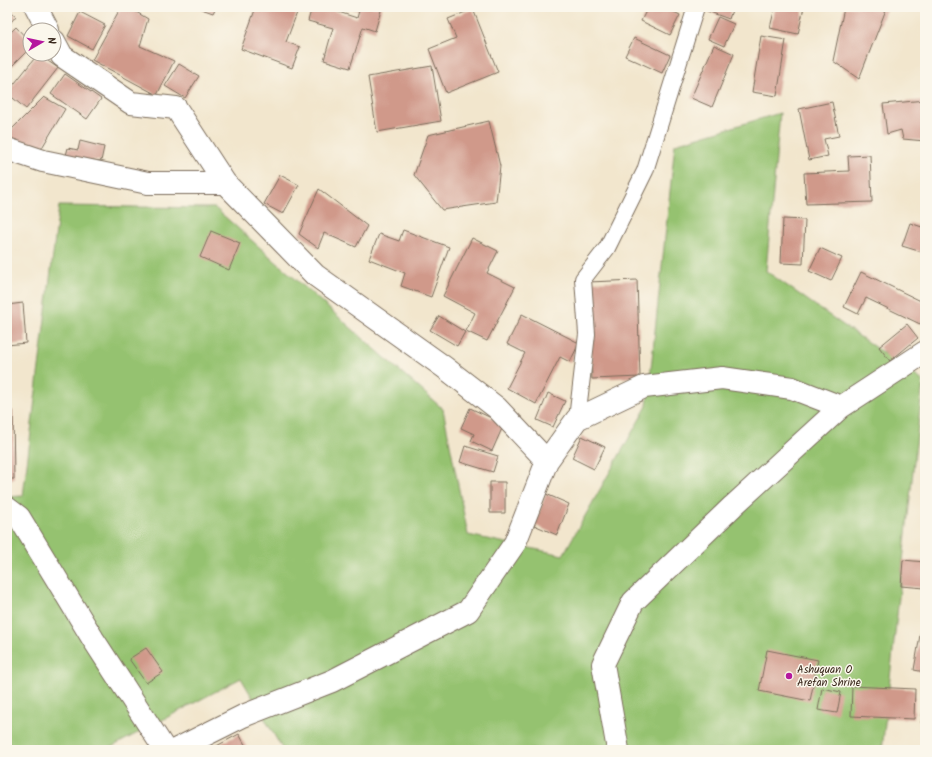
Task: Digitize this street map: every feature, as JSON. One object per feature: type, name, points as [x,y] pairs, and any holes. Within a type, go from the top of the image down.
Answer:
[{"type":"street","points":[[36,7],[44,22]]},
{"type":"street","points":[[62,56],[131,103],[176,108],[225,183],[315,275],[444,367],[497,408],[547,461]]},
{"type":"street","points":[[7,149],[43,161],[148,183],[225,183]]},
{"type":"street","points":[[618,750],[603,664],[633,602],[841,407],[925,352]]},
{"type":"street","points":[[175,750],[243,716],[332,681],[468,611],[516,543],[547,461],[577,419],[644,387],[722,378],[792,388],[841,407]]},
{"type":"street","points":[[7,508],[19,517],[94,639],[165,750]]},
{"type":"lane","points":[[577,419],[587,334],[583,280],[607,248],[645,171],[696,7]]},
{"type":"green space","points":[[780,113],[766,271],[923,381],[882,750],[283,750],[241,678],[106,750],[11,750],[7,736],[7,497],[23,496],[59,206],[215,208],[443,409],[468,535],[563,555],[647,406],[675,144]]},
{"type":"building","points":[[121,7],[128,7],[148,19],[140,46],[174,61],[157,95],[92,60]]},
{"type":"building","points":[[196,7],[216,7],[213,13]]},
{"type":"building","points":[[256,7],[291,7],[298,10],[286,42],[300,47],[292,68],[241,49]]},
{"type":"building","points":[[312,7],[323,7],[357,18],[359,11],[347,7],[382,7],[375,31],[363,27],[350,68],[324,60],[333,28],[308,21]]},
{"type":"building","points":[[648,7],[664,7],[680,15],[670,35],[641,21]]},
{"type":"building","points":[[708,7],[733,7],[729,19],[707,11]]},
{"type":"building","points":[[775,7],[804,7],[798,34],[770,28]]},
{"type":"building","points":[[887,7],[859,79],[833,61],[844,8]]},
{"type":"building","points":[[7,8],[16,16],[7,27]]},
{"type":"building","points":[[473,9],[498,72],[446,93],[429,49],[456,38],[448,19]]},
{"type":"building","points":[[80,12],[105,25],[92,49],[68,36]]},
{"type":"building","points":[[718,17],[734,24],[724,46],[708,39]]},
{"type":"building","points":[[16,27],[22,33],[22,56],[7,71],[7,36]]},
{"type":"building","points":[[761,36],[786,40],[777,96],[752,92]]},
{"type":"building","points":[[634,38],[670,55],[662,73],[625,56]]},
{"type":"building","points":[[714,45],[734,54],[712,107],[691,98]]},
{"type":"building","points":[[32,62],[49,62],[58,68],[26,109],[7,93]]},
{"type":"building","points":[[179,64],[199,76],[185,98],[165,86]]},
{"type":"building","points":[[432,66],[441,121],[377,132],[368,77]]},
{"type":"building","points":[[65,74],[101,99],[87,119],[51,94]]},
{"type":"building","points":[[44,97],[65,109],[40,151],[7,139],[7,134]]},
{"type":"building","points":[[925,100],[925,141],[903,139],[901,130],[887,134],[883,104]]},
{"type":"building","points":[[832,102],[839,136],[824,139],[828,156],[809,160],[799,109]]},
{"type":"building","points":[[489,121],[500,166],[496,202],[442,210],[414,175],[428,135]]},
{"type":"building","points":[[80,141],[104,147],[101,161],[93,160],[91,170],[64,163],[68,148],[78,150]]},
{"type":"building","points":[[870,155],[872,202],[806,204],[804,173],[849,171],[848,156]]},
{"type":"building","points":[[280,175],[299,185],[283,214],[264,204]]},
{"type":"building","points":[[319,189],[367,226],[356,247],[324,233],[318,248],[299,234]]},
{"type":"building","points":[[783,219],[805,220],[803,264],[781,263]]},
{"type":"building","points":[[910,223],[925,228],[925,253],[902,246]]},
{"type":"building","points":[[403,230],[449,247],[431,297],[401,286],[405,273],[369,259],[379,234],[399,241]]},
{"type":"building","points":[[211,231],[240,243],[229,270],[200,257]]},
{"type":"building","points":[[472,238],[498,251],[487,273],[515,287],[487,341],[466,331],[475,313],[443,296]]},
{"type":"building","points":[[820,248],[842,258],[831,281],[809,271]]},
{"type":"building","points":[[861,272],[925,303],[925,313],[920,324],[866,298],[858,314],[844,307]]},
{"type":"building","points":[[637,280],[640,377],[592,379],[588,282]]},
{"type":"building","points":[[23,303],[26,343],[7,345],[7,305]]},
{"type":"building","points":[[522,314],[579,343],[570,362],[560,357],[536,404],[507,388],[525,353],[507,344]]},
{"type":"building","points":[[439,316],[465,332],[457,346],[430,330]]},
{"type":"building","points":[[907,324],[918,338],[890,361],[879,347]]},
{"type":"building","points":[[548,393],[565,401],[553,427],[537,420]]},
{"type":"building","points":[[470,408],[504,424],[492,451],[471,441],[474,434],[461,428]]},
{"type":"building","points":[[7,411],[13,411],[14,479],[7,479]]},
{"type":"building","points":[[582,436],[605,447],[594,469],[572,458]]},
{"type":"building","points":[[465,446],[498,456],[493,472],[460,462]]},
{"type":"building","points":[[490,482],[505,482],[505,513],[490,513]]},
{"type":"building","points":[[546,494],[569,504],[557,535],[534,525]]},
{"type":"building","points":[[903,560],[925,562],[925,588],[901,586]]},
{"type":"building","points":[[925,612],[925,672],[914,670]]},
{"type":"building","points":[[146,648],[163,672],[146,683],[129,659]]},
{"type":"building","name":"Ashuquan O Arefan Shrine","points":[[767,650],[818,660],[810,701],[759,691]]},
{"type":"building","points":[[852,686],[915,689],[914,719],[851,716]]},
{"type":"building","points":[[822,688],[841,692],[837,713],[818,710]]},
{"type":"building","points":[[925,703],[925,724],[921,723]]},
{"type":"building","points":[[239,734],[248,750],[209,750]]},
{"type":"place","name":"Ashuquan O Arefan Shrine","points":[[789,676]]}]
